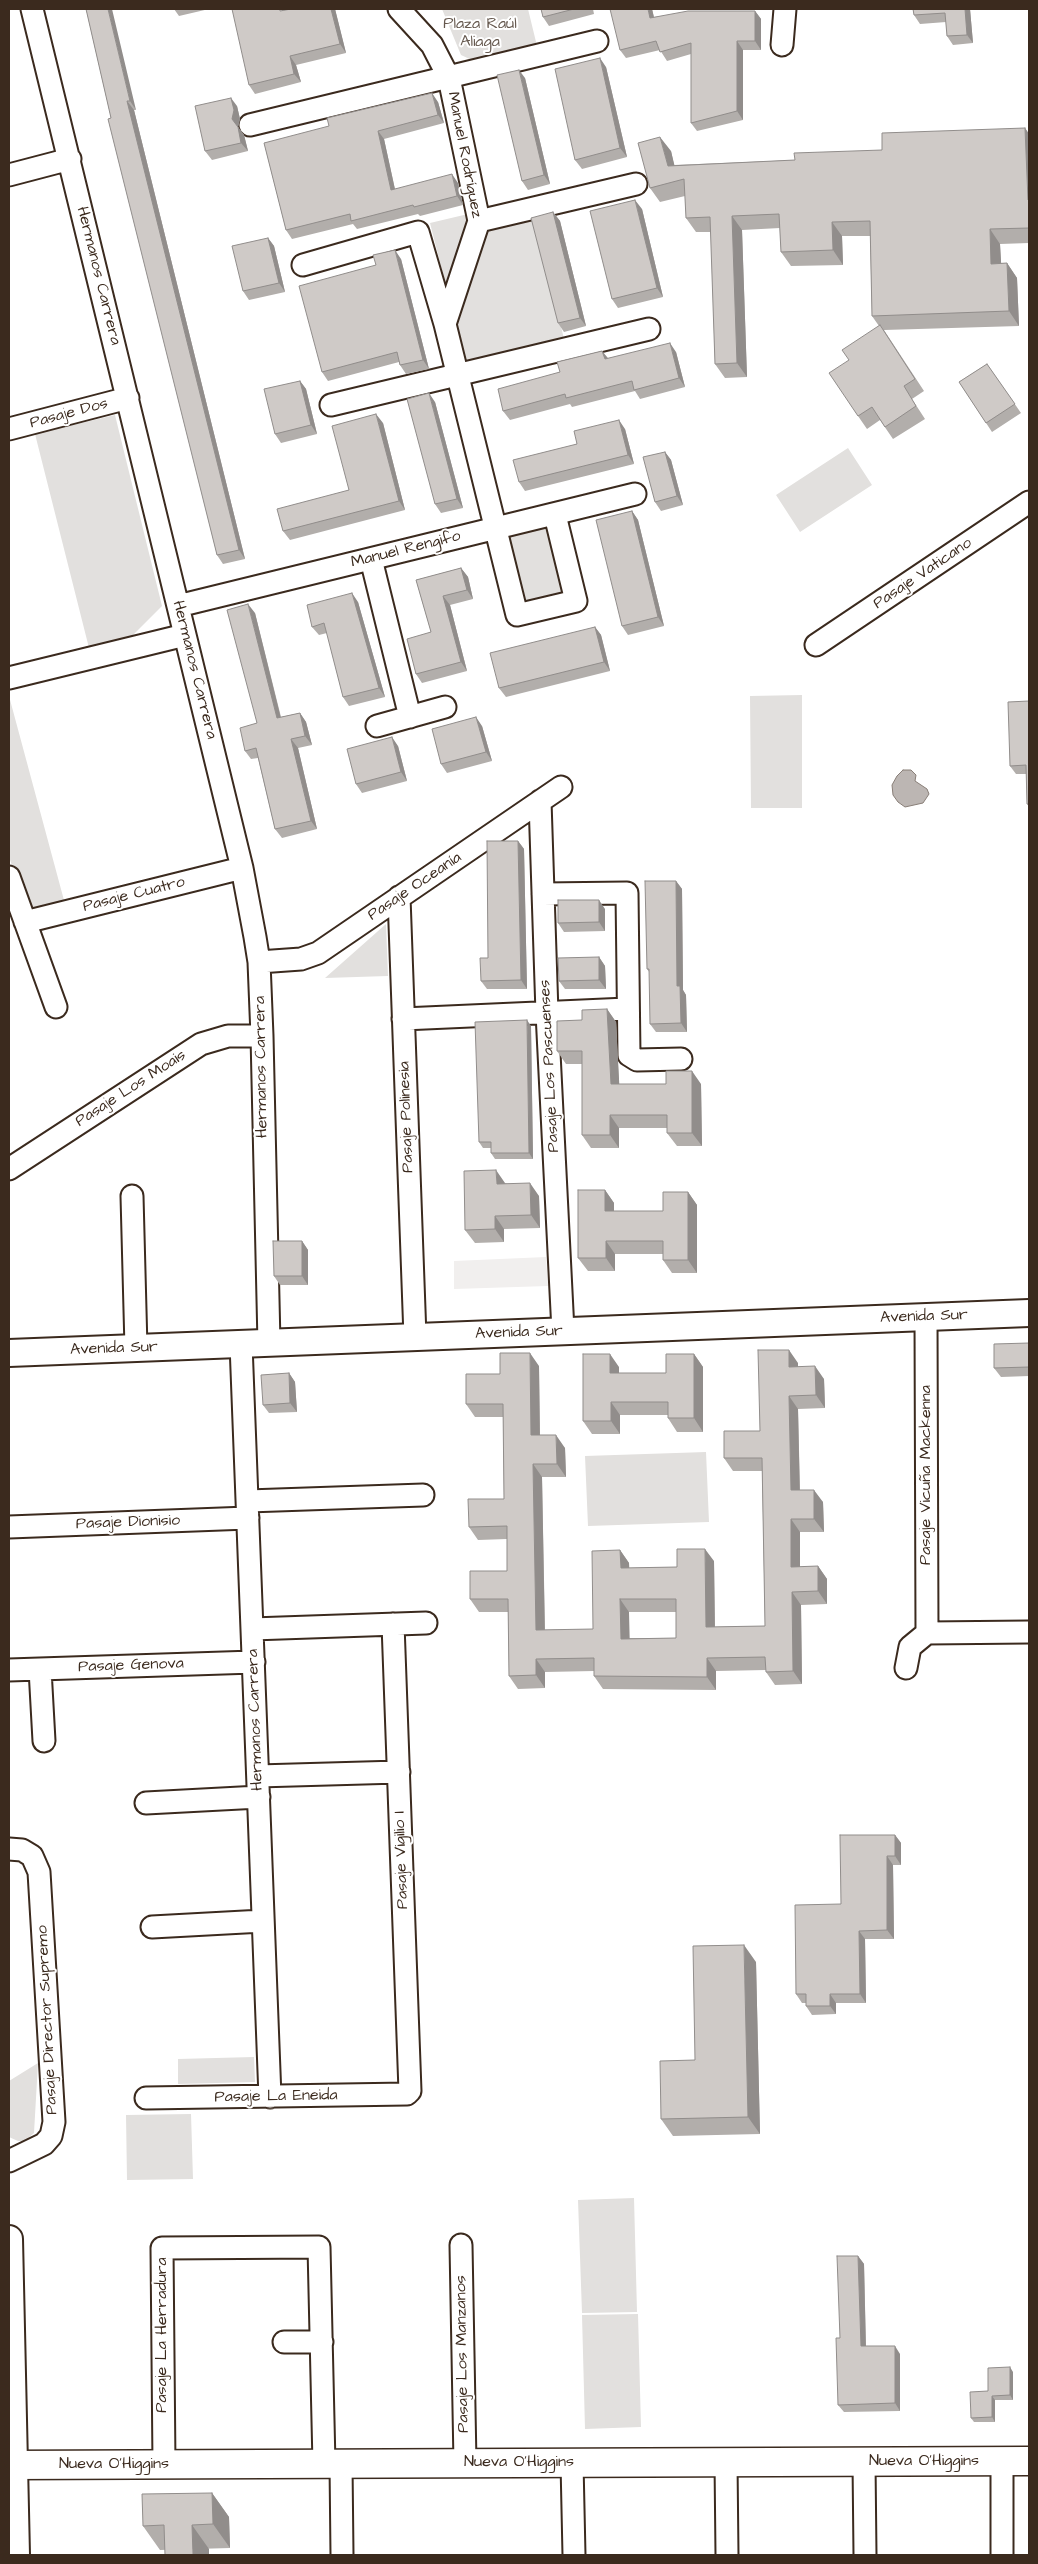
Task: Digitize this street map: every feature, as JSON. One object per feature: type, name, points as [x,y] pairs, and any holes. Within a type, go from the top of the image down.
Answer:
[{"type":"main road","name":"Nueva O'Higgins","points":[[12,2465],[1029,2461]]},
{"type":"street","name":"Hermanos Carrera","points":[[32,9],[242,868],[259,962],[268,1343]]},
{"type":"street","name":"Manuel Rodríguez","points":[[398,9],[432,45],[449,78],[479,221],[445,324]]},
{"type":"street","points":[[782,45],[785,9]]},
{"type":"street","name":"Manuel Rodríguez","points":[[250,124],[449,78],[597,41]]},
{"type":"street","points":[[9,175],[70,159]]},
{"type":"street","points":[[479,221],[636,184]]},
{"type":"street","points":[[303,265],[418,232],[458,374],[517,615],[576,601],[555,515]]},
{"type":"street","points":[[331,405],[649,329]]},
{"type":"street","name":"Pasaje Dos","points":[[9,429],[128,398]]},
{"type":"street","name":"Manuel Rengifo","points":[[178,606],[555,515],[634,494]]},
{"type":"street","name":"Pasaje Vaticano","points":[[816,645],[1029,502]]},
{"type":"street","points":[[371,559],[410,717]]},
{"type":"street","points":[[9,678],[185,635]]},
{"type":"street","points":[[377,726],[445,708]]},
{"type":"street","name":"Pasaje Oceanía","points":[[259,962],[301,958],[318,953],[561,787]]},
{"type":"street","name":"Pasaje Los Pascuenses","points":[[540,801],[547,1013],[563,1332]]},
{"type":"street","name":"Pasaje Cuatro","points":[[25,922],[242,868]]},
{"type":"street","points":[[9,877],[56,1006]]},
{"type":"street","points":[[543,894],[627,893],[628,1052],[631,1058],[682,1059]]},
{"type":"street","name":"Pasaje Polinesia","points":[[399,897],[415,1337]]},
{"type":"street","points":[[403,1018],[627,1010]]},
{"type":"street","name":"Pasaje Los Moais","points":[[9,1169],[201,1044],[228,1036],[262,1036]]},
{"type":"street","points":[[132,1196],[136,1348]]},
{"type":"street","name":"Avenida Sur","points":[[9,1353],[1029,1312]]},
{"type":"street","name":"Pasaje Vicuña Mackenna","points":[[926,1317],[927,1634]]},
{"type":"street","name":"Hermanos Carrera","points":[[241,1344],[270,2097]]},
{"type":"street","name":"Pasaje Dionisio","points":[[9,1527],[423,1495]]},
{"type":"street","points":[[252,1629],[426,1622]]},
{"type":"street","name":"Pasaje Vigilio I","points":[[393,1624],[411,2084],[407,2094]]},
{"type":"street","points":[[906,1668],[910,1647],[927,1634],[1029,1632]]},
{"type":"street","name":"Pasaje Genova","points":[[9,1670],[254,1662]]},
{"type":"street","points":[[40,1669],[44,1741]]},
{"type":"street","points":[[258,1776],[399,1772]]},
{"type":"street","points":[[146,1803],[259,1797]]},
{"type":"street","name":"Pasaje Director Supremo","points":[[9,1849],[22,1850],[32,1856],[39,1872],[54,2122],[51,2136],[44,2144],[9,2161]]},
{"type":"street","points":[[152,1927],[263,1921]]},
{"type":"street","name":"Pasaje La Eneida","points":[[146,2098],[407,2094]]},
{"type":"street","points":[[9,2240],[12,2465],[16,2555]]},
{"type":"street","name":"Pasaje Los Manzanos","points":[[461,2245],[465,2463]]},
{"type":"street","name":"Pasaje La Herradura","points":[[164,2464],[162,2248],[319,2246],[322,2342],[342,2555]]},
{"type":"street","points":[[284,2342],[322,2342]]},
{"type":"street","points":[[1002,2461],[1002,2555]]},
{"type":"street","points":[[726,2462],[727,2555]]},
{"type":"street","points":[[864,2462],[865,2555]]},
{"type":"street","points":[[572,2463],[574,2555]]},
{"type":"shaded area","points":[[903,770],[911,770],[916,775],[915,781],[927,789],[929,794],[923,803],[905,807],[893,795],[892,785]]},
{"type":"shaded area","points":[[546,1257],[548,1286],[454,1289],[454,1261]]},
{"type":"green space","name":"Plaza Raúl Aliaga","points":[[442,9],[528,9],[537,46],[476,62],[461,55]]},
{"type":"green space","points":[[468,214],[471,225],[448,294],[430,223]]},
{"type":"green space","points":[[535,219],[564,339],[466,363],[455,321],[484,232]]},
{"type":"green space","points":[[115,415],[162,606],[130,638],[89,648],[35,434]]},
{"type":"green space","points":[[848,448],[872,485],[800,532],[776,495]]},
{"type":"green space","points":[[550,526],[568,597],[522,608],[504,536]]},
{"type":"green space","points":[[802,695],[802,808],[751,808],[750,696]]},
{"type":"green space","points":[[9,696],[65,904],[29,914],[9,857]]},
{"type":"green space","points":[[386,924],[388,976],[325,978]]},
{"type":"green space","points":[[706,1452],[709,1522],[588,1526],[585,1456]]},
{"type":"green space","points":[[254,2057],[255,2082],[178,2084],[178,2059]]},
{"type":"green space","points":[[38,2063],[34,2133],[25,2141],[18,2141],[9,2137],[9,2081]]},
{"type":"green space","points":[[191,2114],[193,2179],[127,2180],[126,2115]]},
{"type":"green space","points":[[634,2198],[637,2312],[582,2313],[578,2200]]},
{"type":"green space","points":[[638,2314],[641,2427],[585,2429],[582,2315]]},
{"type":"building","points":[[86,9],[108,9],[130,101],[127,101],[239,550],[217,555],[108,119],[111,118]]},
{"type":"building","points":[[232,9],[280,9],[280,11],[291,9],[331,9],[340,44],[290,56],[294,74],[249,85]]},
{"type":"building","points":[[541,9],[574,9],[543,17]]},
{"type":"building","points":[[610,9],[648,9],[650,18],[688,11],[755,11],[755,41],[737,41],[737,111],[691,123],[691,43],[660,52],[656,41],[620,50]]},
{"type":"building","points":[[913,9],[965,9],[967,35],[947,36],[945,13],[914,15]]},
{"type":"building","points":[[600,58],[620,148],[575,160],[555,69]]},
{"type":"building","points":[[519,70],[544,175],[522,181],[497,75]]},
{"type":"building","points":[[432,93],[438,115],[378,131],[391,190],[452,174],[457,196],[351,221],[350,214],[286,230],[264,143],[329,126],[327,118]]},
{"type":"building","points":[[231,98],[234,110],[232,119],[238,127],[241,143],[205,151],[195,106]]},
{"type":"building","points":[[1025,128],[1029,228],[990,229],[991,264],[1007,263],[1009,311],[872,316],[870,221],[832,222],[833,250],[781,252],[779,214],[732,216],[737,363],[715,364],[710,217],[686,218],[684,179],[650,188],[638,143],[660,137],[668,166],[795,160],[794,153],[882,150],[882,133]]},
{"type":"building","points":[[635,200],[657,288],[612,299],[590,211]]},
{"type":"building","points":[[553,212],[580,318],[558,323],[531,218]]},
{"type":"building","points":[[268,238],[279,283],[243,291],[232,246]]},
{"type":"building","points":[[395,250],[423,360],[400,365],[397,352],[322,372],[299,286],[376,265],[373,255]]},
{"type":"building","points":[[880,325],[915,379],[904,386],[916,406],[885,427],[872,407],[858,416],[829,373],[849,360],[842,350]]},
{"type":"building","points":[[670,343],[679,378],[634,390],[632,381],[566,398],[565,394],[503,411],[498,389],[560,372],[557,362],[602,351],[605,359]]},
{"type":"building","points":[[987,364],[1015,404],[986,423],[959,382]]},
{"type":"building","points":[[300,381],[311,425],[275,434],[264,389]]},
{"type":"building","points":[[429,393],[457,499],[435,504],[407,399]]},
{"type":"building","points":[[376,414],[399,501],[283,531],[277,509],[349,490],[332,426]]},
{"type":"building","points":[[619,420],[628,455],[519,482],[513,460],[577,444],[574,431]]},
{"type":"building","points":[[665,452],[677,496],[655,502],[643,457]]},
{"type":"building","points":[[632,511],[658,617],[622,626],[596,520]]},
{"type":"building","points":[[461,568],[467,590],[443,596],[461,662],[416,674],[407,639],[431,632],[416,580]]},
{"type":"building","points":[[352,593],[379,688],[343,697],[324,623],[312,627],[307,605]]},
{"type":"building","points":[[248,604],[277,718],[300,713],[305,736],[291,739],[311,821],[275,829],[256,748],[245,751],[240,728],[257,723],[227,610]]},
{"type":"building","points":[[595,627],[604,662],[499,688],[490,653]]},
{"type":"building","points":[[1029,701],[1029,804],[1027,804],[1026,765],[1010,766],[1008,702]]},
{"type":"building","points":[[476,717],[486,752],[441,764],[432,729]]},
{"type":"building","points":[[392,737],[401,772],[356,784],[347,749]]},
{"type":"building","points":[[487,841],[518,841],[521,980],[481,981],[480,958],[488,958]]},
{"type":"building","points":[[645,881],[676,881],[677,986],[680,986],[681,1023],[650,1024]]},
{"type":"building","points":[[558,900],[599,900],[599,922],[558,923]]},
{"type":"building","points":[[599,957],[599,980],[559,981],[558,958]]},
{"type":"building","points":[[607,1009],[611,1084],[666,1084],[666,1071],[692,1071],[692,1133],[667,1133],[667,1115],[610,1115],[610,1135],[582,1135],[582,1051],[557,1051],[557,1021],[582,1020],[582,1010]]},
{"type":"building","points":[[527,1020],[529,1153],[491,1153],[491,1142],[479,1142],[475,1022]]},
{"type":"building","points":[[496,1170],[497,1184],[530,1183],[531,1215],[495,1216],[495,1229],[465,1230],[464,1171]]},
{"type":"building","points":[[578,1190],[605,1190],[605,1211],[663,1211],[663,1192],[688,1192],[688,1260],[663,1260],[663,1241],[606,1241],[606,1258],[578,1258]]},
{"type":"building","points":[[273,1241],[302,1241],[302,1276],[274,1276]]},
{"type":"building","points":[[1029,1343],[1029,1367],[994,1368],[994,1344]]},
{"type":"building","points":[[758,1350],[789,1350],[789,1367],[815,1366],[816,1395],[789,1396],[791,1490],[814,1490],[814,1519],[791,1519],[791,1567],[818,1566],[818,1591],[792,1592],[793,1671],[766,1672],[765,1657],[707,1658],[707,1677],[594,1676],[594,1658],[536,1659],[536,1675],[509,1676],[508,1599],[470,1599],[470,1571],[507,1571],[507,1526],[469,1527],[468,1499],[504,1499],[503,1404],[466,1404],[466,1374],[500,1374],[500,1353],[530,1353],[531,1435],[556,1435],[557,1464],[533,1464],[536,1630],[593,1629],[592,1551],[620,1550],[621,1568],[677,1567],[677,1549],[705,1549],[706,1627],[765,1626],[762,1458],[724,1458],[724,1431],[760,1431]],"holes":[[[620,1599],[676,1599],[676,1638],[621,1639]]]},
{"type":"building","points":[[583,1354],[610,1354],[610,1373],[666,1373],[666,1354],[694,1354],[694,1418],[668,1418],[668,1402],[611,1402],[611,1421],[583,1421]]},
{"type":"building","points":[[289,1373],[290,1403],[263,1405],[261,1375]]},
{"type":"building","points":[[840,1835],[895,1835],[895,1856],[887,1856],[887,1930],[859,1931],[860,1994],[830,1994],[830,2006],[806,2006],[806,1994],[796,1994],[795,1905],[841,1904]]},
{"type":"building","points":[[744,1945],[748,2117],[661,2119],[660,2061],[695,2060],[693,1946]]},
{"type":"building","points":[[837,2256],[858,2256],[861,2346],[895,2346],[895,2403],[838,2405],[836,2338],[840,2338]]},
{"type":"building","points":[[1010,2367],[1010,2395],[992,2396],[992,2417],[971,2418],[970,2392],[988,2391],[988,2368]]},
{"type":"building","points":[[212,2493],[213,2524],[192,2525],[193,2555],[165,2555],[164,2525],[143,2526],[142,2494]]}]
